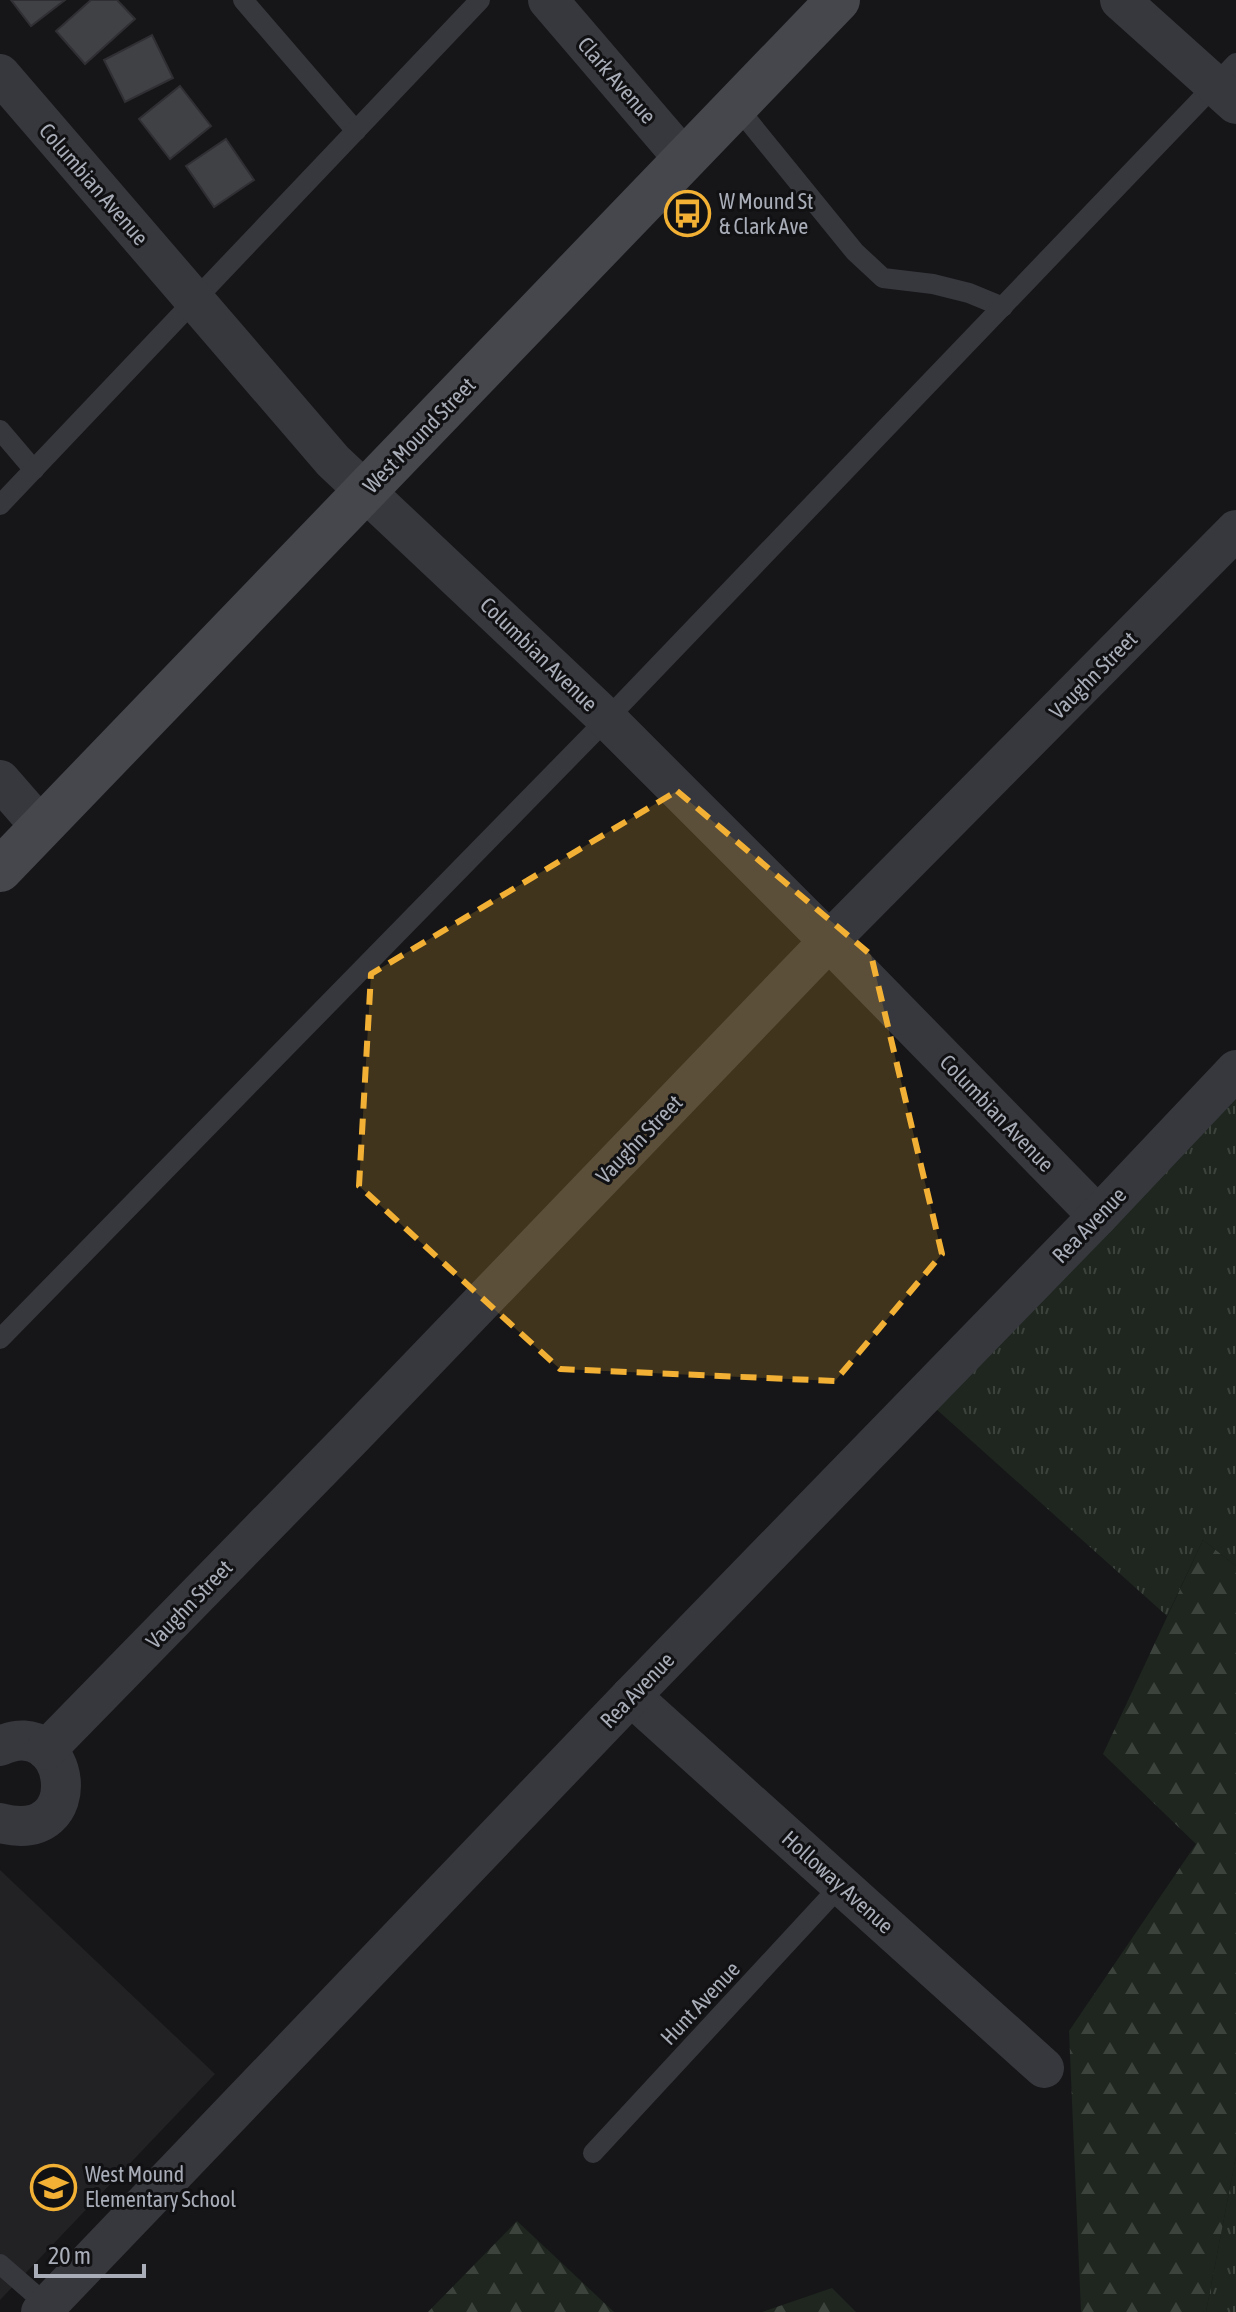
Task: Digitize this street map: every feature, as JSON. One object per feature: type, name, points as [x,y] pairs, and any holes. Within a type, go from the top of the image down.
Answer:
[{"type":"street","name":"Clark Avenue","points":[[548,0],[685,160]]},
{"type":"street","name":"West Mound Street","points":[[0,870],[838,0]]},
{"type":"street","points":[[1120,0],[1229,84]]},
{"type":"street","name":"Columbian Avenue","points":[[0,74],[333,461],[607,719],[1098,1216]]},
{"type":"street","name":"Vaughn Street","points":[[46,1750],[829,941],[1236,530]]},
{"type":"street","points":[[0,780],[41,827]]},
{"type":"street","name":"Rea Avenue","points":[[44,2309],[1236,1070]]},
{"type":"street","name":"Holloway Avenue","points":[[631,1696],[1044,2068]]},
{"type":"street","points":[[0,1746],[19,1740],[46,1750],[61,1773],[62,1787],[59,1801],[51,1813],[40,1821],[13,1827],[0,1823]]},
{"type":"lane","points":[[243,0],[356,131]]},
{"type":"lane","points":[[0,505],[480,0]]},
{"type":"lane","points":[[0,1339],[607,719],[1003,307],[1229,84]]},
{"type":"lane","points":[[737,107],[855,252],[883,278],[933,284],[969,293],[1003,307]]},
{"type":"lane","points":[[0,430],[34,470]]},
{"type":"lane","name":"Hunt Avenue","points":[[593,2153],[841,1885]]},
{"type":"lane","points":[[0,2264],[44,2309]]},
{"type":"highlighted area","points":[[677,791],[871,955],[942,1254],[835,1381],[560,1369],[359,1186],[371,974]]},
{"type":"shaded area","name":"West Mound Elementary School","points":[[0,1870],[215,2074],[0,2300]]},
{"type":"green space","points":[[1236,1097],[1236,1566],[1203,1540],[1167,1616],[935,1408]]},
{"type":"green space","points":[[1203,1540],[1236,1566],[1236,2156],[1206,2312],[1081,2312],[1069,2031],[1196,1844],[1103,1754]]},
{"type":"green space","points":[[1236,2156],[1236,2312],[1206,2312]]},
{"type":"green space","points":[[517,2221],[614,2312],[428,2312]]},
{"type":"green space","points":[[832,2288],[856,2312],[762,2312]]},
{"type":"building","points":[[11,0],[65,0],[31,26]]},
{"type":"building","points":[[91,0],[117,0],[135,19],[85,64],[56,31]]},
{"type":"building","points":[[152,35],[173,78],[125,102],[104,60]]},
{"type":"building","points":[[180,86],[211,126],[170,159],[139,119]]},
{"type":"building","points":[[226,139],[254,180],[214,207],[186,166]]},
{"type":"place","name":"W Mound St & Clark Ave","points":[[688,214]]},
{"type":"place","name":"West Mound Elementary School","points":[[54,2187]]}]
